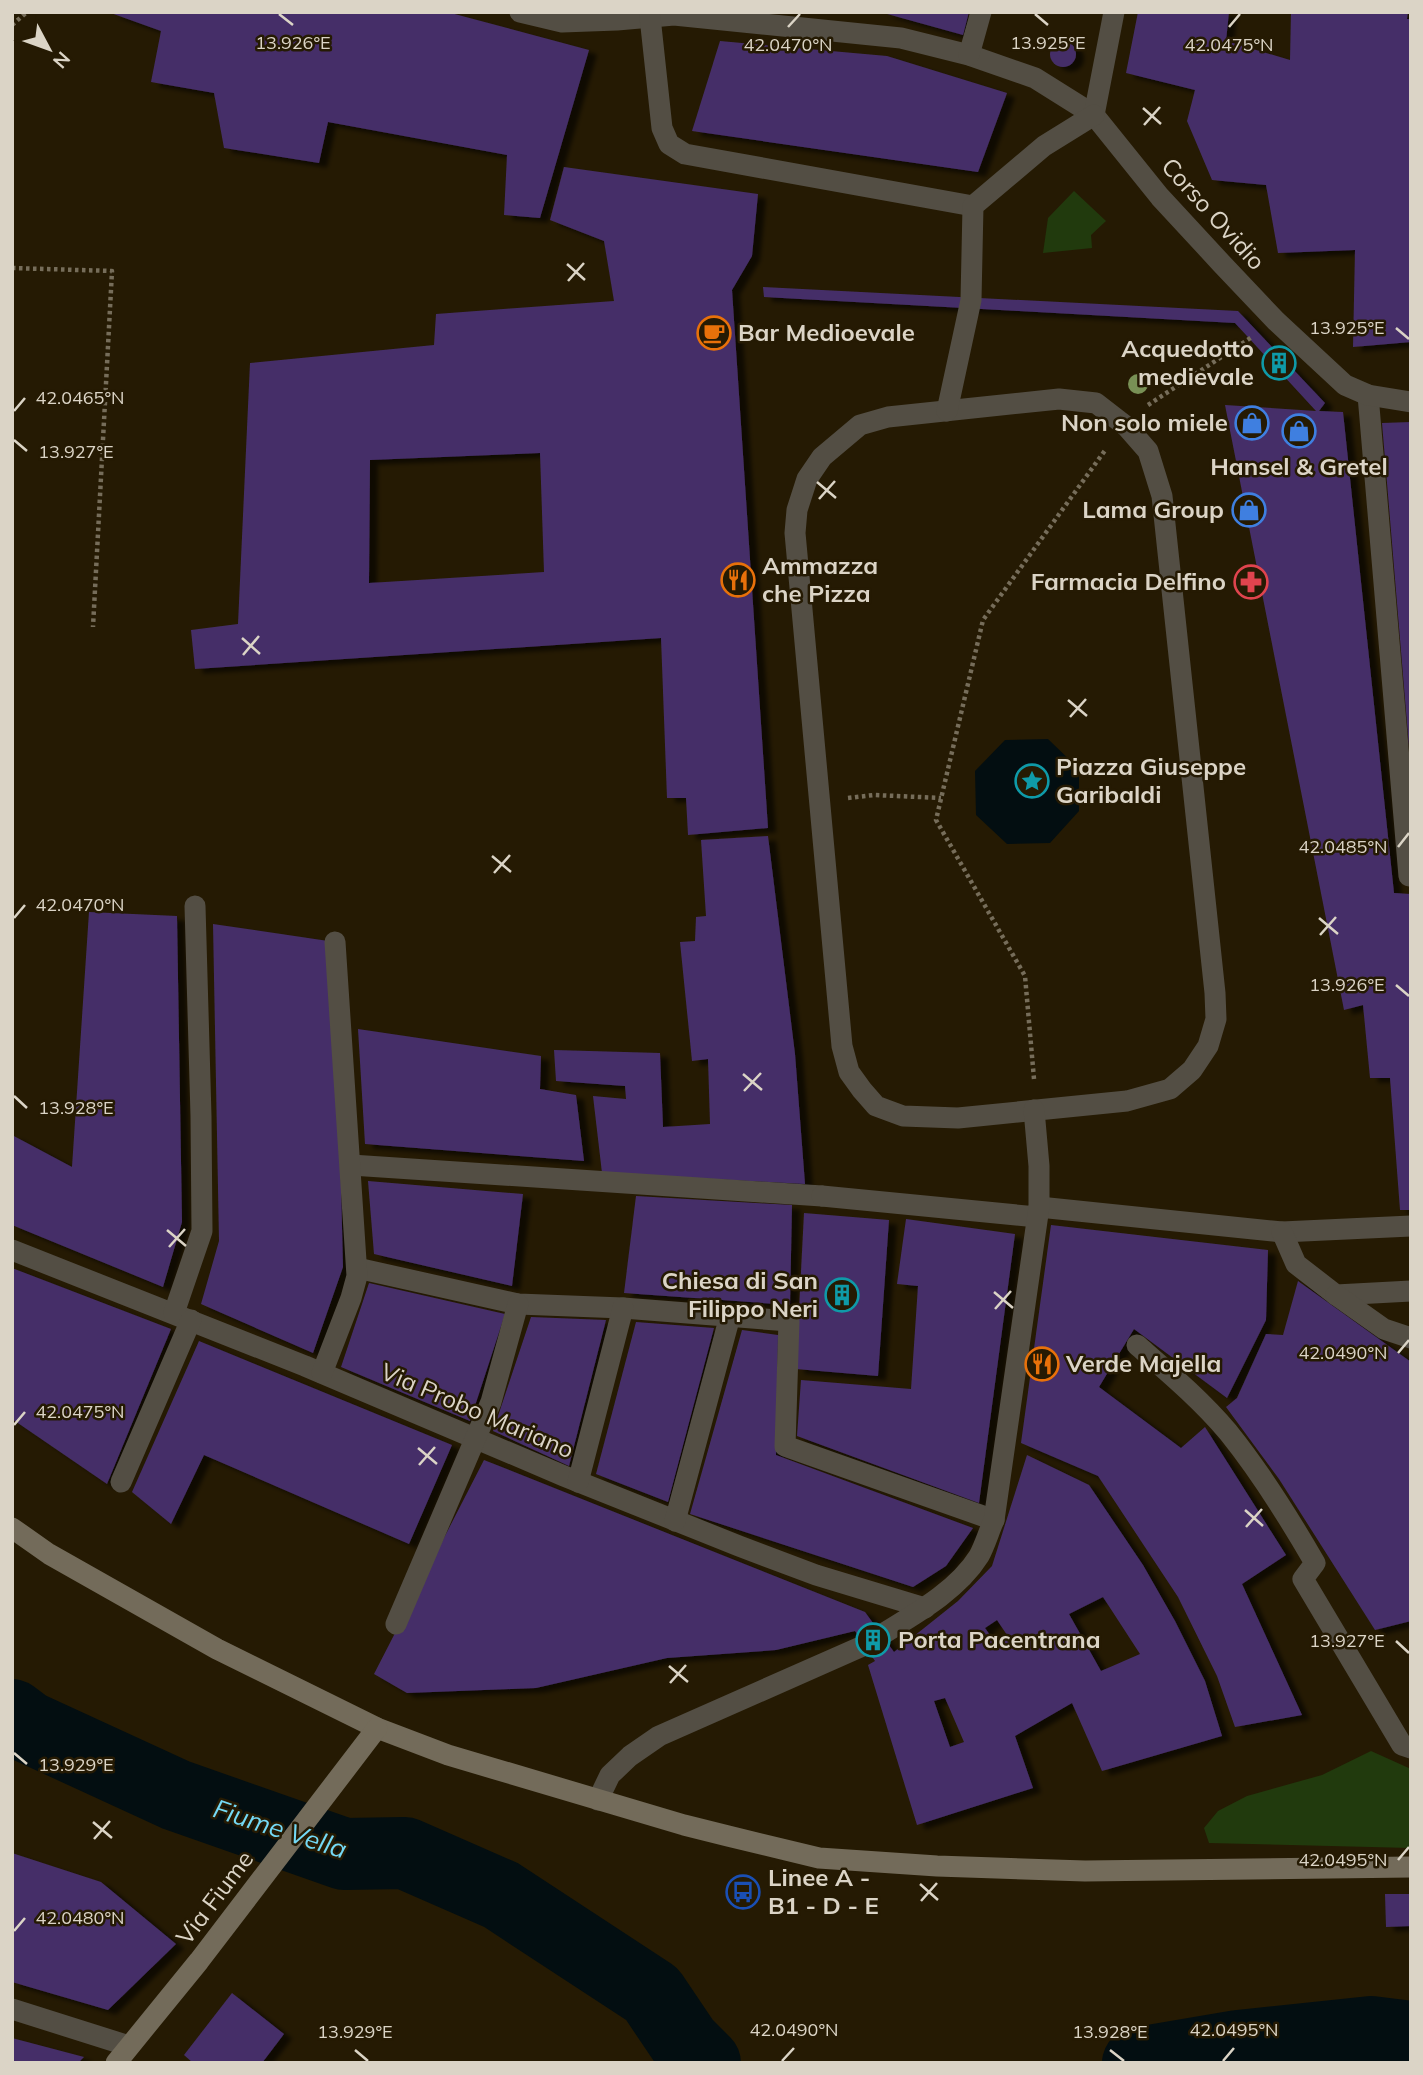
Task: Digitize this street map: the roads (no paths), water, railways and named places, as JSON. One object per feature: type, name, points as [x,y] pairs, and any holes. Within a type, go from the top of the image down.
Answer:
[{"type":"street","name":"Corso Ovidio","points":[[520,12],[562,22],[674,13],[901,38],[969,55],[1035,78],[1094,115],[1160,197],[1276,321],[1345,384],[1368,396],[1411,402]]},
{"type":"street","points":[[969,55],[981,12]]},
{"type":"street","points":[[947,411],[971,300],[973,206],[1044,146],[1094,115],[1114,12]]},
{"type":"street","points":[[650,17],[662,128],[669,144],[685,154],[973,206]]},
{"type":"street","points":[[1368,396],[1409,876]]},
{"type":"street","points":[[1059,399],[1096,403],[1127,427],[1148,451],[1162,496],[1214,979],[1216,1019],[1208,1046],[1192,1070],[1170,1089],[1127,1101],[958,1118],[903,1116],[876,1105],[849,1072],[842,1046],[795,533],[797,510],[807,479],[822,457],[860,425],[888,417],[947,411],[1059,399]]},
{"type":"street","points":[[121,1482],[183,1317],[202,1231],[195,906]]},
{"type":"street","points":[[322,1373],[351,1298],[357,1268],[335,942]]},
{"type":"street","points":[[598,1800],[610,1775],[629,1756],[659,1736],[873,1640],[925,1608],[957,1582],[979,1556],[994,1520],[1038,1212],[1039,1166],[1034,1110]]},
{"type":"street","points":[[351,1165],[822,1196],[1282,1233],[1411,1226]]},
{"type":"street","points":[[1282,1233],[1296,1264],[1384,1329],[1411,1338]]},
{"type":"street","name":"Via Probo Mariano","points":[[12,1250],[322,1373],[675,1521],[816,1575],[925,1608]]},
{"type":"street","points":[[357,1268],[518,1304],[622,1308],[789,1321],[785,1446],[994,1520]]},
{"type":"street","points":[[1336,1295],[1411,1291]]},
{"type":"street","points":[[396,1624],[491,1402],[518,1304]]},
{"type":"street","points":[[578,1482],[622,1308]]},
{"type":"street","points":[[675,1521],[730,1316]]},
{"type":"street","points":[[1137,1345],[1200,1402],[1227,1431],[1282,1506],[1315,1563],[1303,1579],[1402,1745],[1411,1748]]},
{"type":"street","points":[[12,1528],[49,1554],[216,1649],[377,1728],[448,1755],[598,1800],[684,1825],[819,1858],[937,1866],[1085,1871],[1411,1867]]},
{"type":"street","name":"Via Fiume","points":[[122,2054],[199,1961],[377,1728]]},
{"type":"street","points":[[12,2009],[122,2054]]},
{"type":"waterway","name":"Fiume Vella","points":[[12,1715],[28,1727],[176,1795],[344,1854],[405,1853],[501,1895],[652,1994],[685,2043],[705,2063]]},
{"type":"waterway","name":"Fiume Vella","points":[[1138,2063],[1238,2046],[1371,2032],[1411,2037]]},
{"type":"place","name":"Bar Medioevale","points":[[714,333]]},
{"type":"place","name":"Acquedotto medievale","points":[[1279,363]]},
{"type":"place","name":"Non solo miele","points":[[1252,423]]},
{"type":"place","name":"Hansel & Gretel","points":[[1299,431]]},
{"type":"place","name":"Lama Group","points":[[1249,510]]},
{"type":"place","name":"Ammazza che Pizza","points":[[738,580]]},
{"type":"place","name":"Farmacia Delfino","points":[[1251,582]]},
{"type":"place","name":"Piazza Giuseppe Garibaldi","points":[[1032,781]]},
{"type":"place","name":"Chiesa di San Filippo Neri","points":[[842,1295]]},
{"type":"place","name":"Verde Majella","points":[[1042,1364]]},
{"type":"place","name":"Porta Pacentrana","points":[[873,1640]]},
{"type":"place","name":"Linee A - B1 - D - E","points":[[743,1892]]}]
